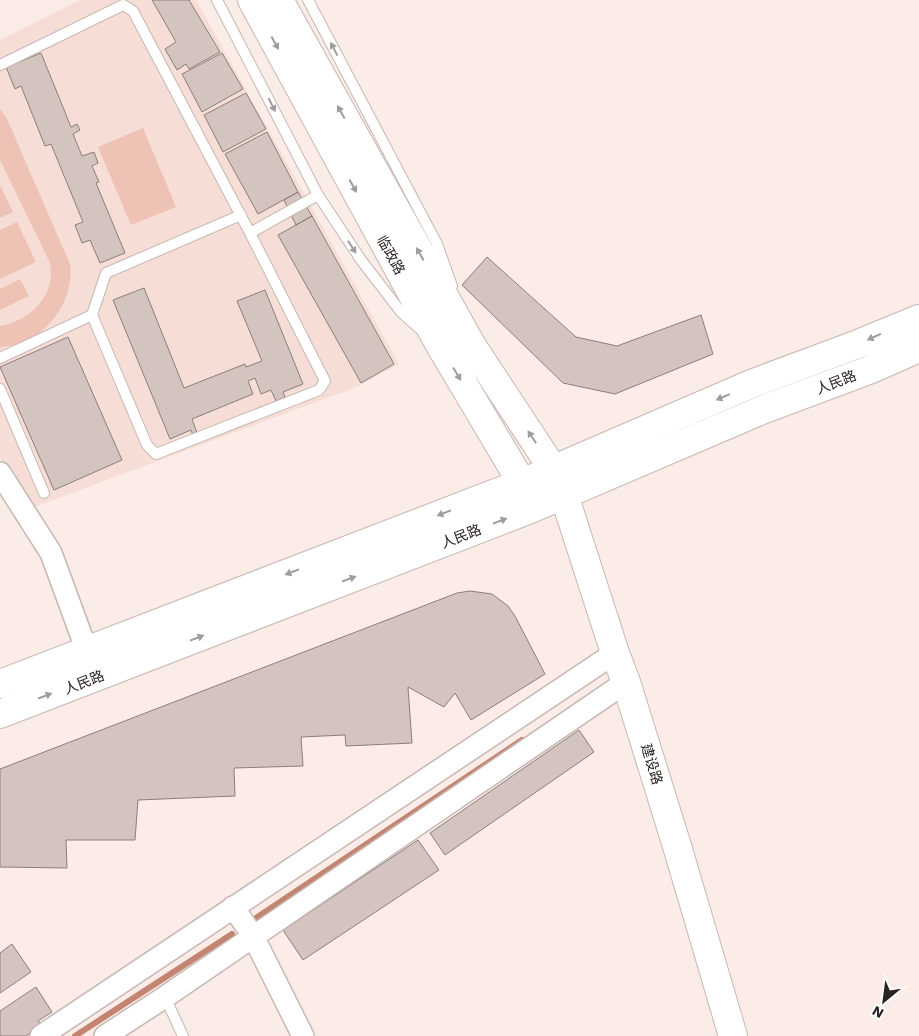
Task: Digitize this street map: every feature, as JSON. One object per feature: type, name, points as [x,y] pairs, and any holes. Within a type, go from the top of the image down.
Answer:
[{"type":"main road","name":"临政路","points":[[252,0],[440,345],[522,483],[533,508]]},
{"type":"main road","name":"临政路","points":[[279,0],[472,346],[553,469],[564,495]]},
{"type":"main road","name":"人民路","points":[[0,684],[522,483],[751,384],[919,319]]},
{"type":"main road","name":"人民路","points":[[0,714],[533,508],[762,410],[868,370],[919,348]]},
{"type":"main road","name":"建设路","points":[[564,495],[626,682],[733,1036]]},
{"type":"street","points":[[0,473],[51,553],[87,651]]},
{"type":"street","points":[[41,1036],[615,653]]},
{"type":"street","points":[[105,1036],[165,998],[626,682]]},
{"type":"street","points":[[233,907],[253,936],[303,1036]]},
{"type":"lane","points":[[217,0],[318,195],[360,260],[401,312],[440,345]]},
{"type":"lane","points":[[308,0],[437,244],[472,346]]},
{"type":"lane","points":[[0,65],[123,5],[133,11],[250,233],[325,381],[320,390],[156,454],[147,445],[92,315],[106,273],[241,216]]},
{"type":"lane","points":[[250,233],[318,195]]},
{"type":"lane","points":[[0,358],[92,315]]},
{"type":"lane","points":[[0,389],[44,493]]},
{"type":"lane","points":[[165,998],[183,1036]]},
{"type":"shaded area","points":[[80,0],[196,0],[399,364],[357,387],[29,509],[0,458],[0,40]]},
{"type":"shaded area","points":[[0,109],[7,119],[70,264],[70,279],[67,294],[61,308],[42,331],[15,345],[0,347],[0,326],[21,319],[31,313],[45,296],[51,275],[50,263],[0,160]]},
{"type":"shaded area","points":[[143,128],[176,207],[131,225],[98,147]]},
{"type":"shaded area","points":[[0,185],[13,212],[0,218]]},
{"type":"shaded area","points":[[17,222],[36,262],[0,279],[0,230]]},
{"type":"shaded area","points":[[20,279],[29,296],[0,310],[0,289]]},
{"type":"building","points":[[152,0],[189,0],[220,52],[189,69],[186,64],[177,70],[165,49],[176,42]]},
{"type":"building","points":[[41,53],[71,127],[77,124],[80,130],[73,134],[82,156],[94,152],[98,163],[92,166],[99,182],[96,183],[125,253],[100,263],[90,240],[82,243],[75,225],[83,222],[51,144],[45,146],[21,86],[15,89],[6,67]]},
{"type":"building","points":[[222,53],[243,89],[202,112],[182,74]]},
{"type":"building","points":[[246,93],[266,129],[223,152],[204,115]]},
{"type":"building","points":[[267,132],[298,192],[258,214],[225,154]]},
{"type":"building","points":[[298,192],[312,216],[296,225],[284,200]]},
{"type":"building","points":[[312,216],[394,364],[361,383],[278,235]]},
{"type":"building","points":[[487,257],[576,337],[617,346],[701,315],[713,354],[615,394],[563,383],[462,285]]},
{"type":"building","points":[[144,288],[184,388],[245,364],[246,367],[262,361],[237,301],[265,290],[303,384],[283,392],[285,397],[276,401],[271,390],[261,394],[255,378],[248,381],[253,394],[192,419],[197,433],[193,435],[191,430],[170,439],[113,300]]},
{"type":"building","points":[[68,337],[122,460],[54,490],[0,367]]},
{"type":"building","points":[[470,591],[492,594],[508,606],[545,674],[471,720],[455,693],[444,707],[408,687],[412,743],[346,746],[345,735],[301,737],[303,766],[234,768],[235,796],[138,800],[135,840],[66,840],[67,868],[0,867],[0,769],[457,593]]},
{"type":"building","points":[[579,730],[594,752],[445,855],[430,833]]},
{"type":"building","points":[[418,840],[439,870],[303,960],[283,930]]},
{"type":"building","points":[[12,944],[31,972],[0,993],[0,953]]},
{"type":"building","points":[[36,987],[52,1012],[38,1021],[42,1026],[26,1036],[0,1036],[0,1011]]},
{"type":"waterway","points":[[250,922],[522,740]]},
{"type":"waterway","points":[[75,1036],[232,934]]}]
